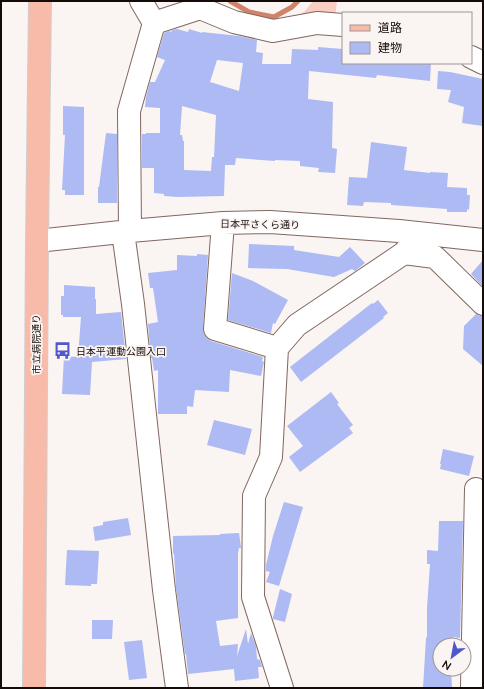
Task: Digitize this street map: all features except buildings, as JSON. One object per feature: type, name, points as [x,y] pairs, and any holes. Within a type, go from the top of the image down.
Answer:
[{"type":"main road","name":"市立病院通り","points":[[34,688],[40,1]]},
{"type":"street","points":[[141,1],[154,23],[129,111],[126,231],[164,590],[177,688]]},
{"type":"street","points":[[154,23],[200,8],[234,22],[273,31],[316,23],[342,25]]},
{"type":"street","points":[[472,58],[483,63]]},
{"type":"street","name":"日本平さくら通り","points":[[37,241],[223,222],[270,222],[399,231],[483,240]]},
{"type":"street","points":[[223,222],[215,329],[277,348]]},
{"type":"street","points":[[282,688],[253,597],[254,496],[271,457],[277,348],[297,325],[404,253],[419,233]]},
{"type":"street","points":[[404,253],[435,257],[483,304]]},
{"type":"street","points":[[476,675],[476,489],[483,494]]},
{"type":"shaded area","points":[[313,1],[337,1],[335,18],[298,16],[305,11]]},
{"type":"waterway","points":[[230,1],[249,12],[274,17],[292,7],[298,1]]},
{"type":"place","name":"日本平運動公園入口","points":[[63,351]]}]
